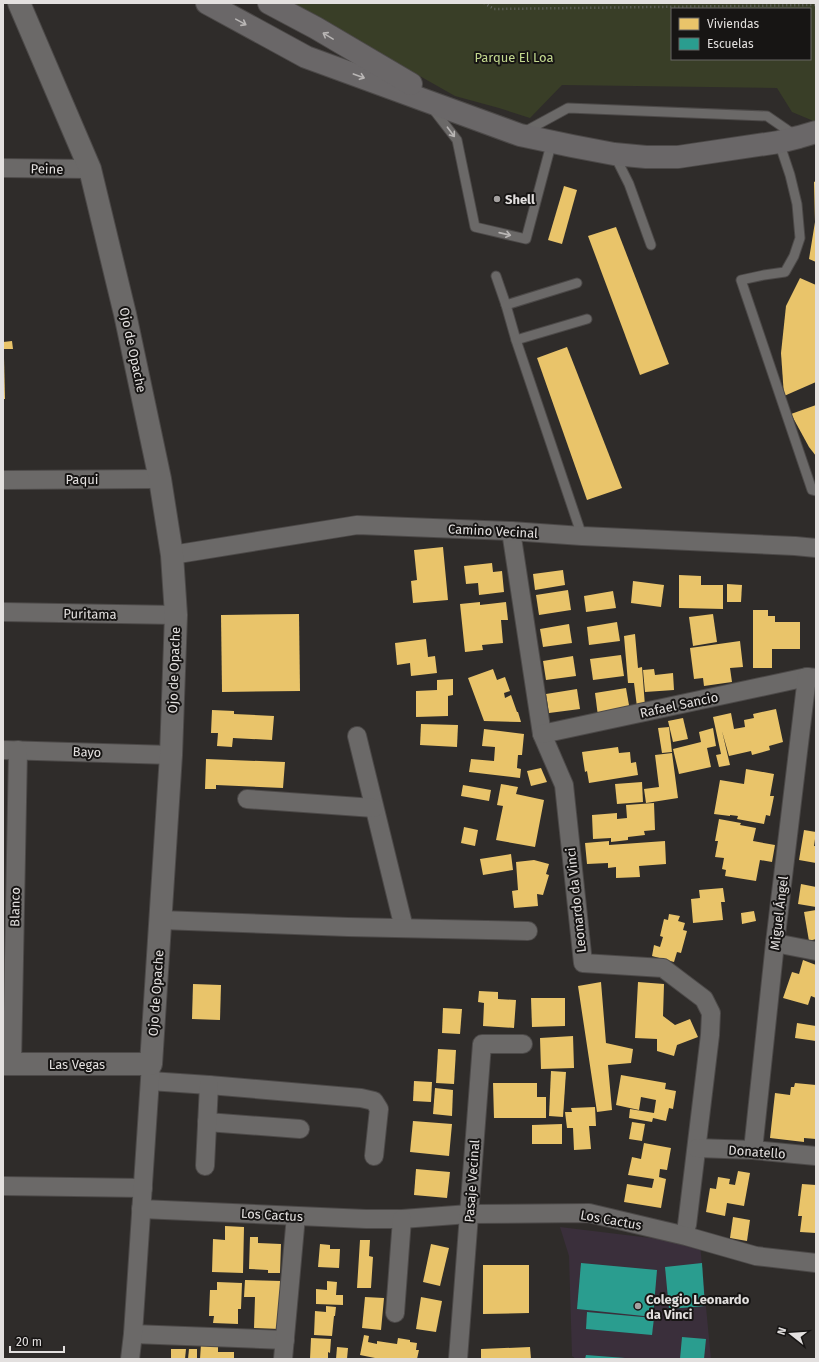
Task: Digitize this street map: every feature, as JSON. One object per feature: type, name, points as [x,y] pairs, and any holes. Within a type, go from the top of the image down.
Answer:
[{"type":"main road","name":"Ojo de Opache","points":[[19,3],[90,169],[125,314],[160,479],[172,555],[176,615],[171,754],[151,1073]]},
{"type":"main road","points":[[207,3],[306,57],[520,134],[614,154],[646,157],[678,157],[798,137]]},
{"type":"main road","points":[[269,3],[316,28],[458,112]]},
{"type":"main road","name":"Las Vegas","points":[[7,1064],[151,1073]]},
{"type":"street","name":"Peine","points":[[3,168],[90,169]]},
{"type":"street","name":"Paqui","points":[[3,480],[160,479]]},
{"type":"street","name":"Camino Vecinal","points":[[172,555],[357,525],[511,531],[816,548]]},
{"type":"street","name":"Leonardo da Vinci","points":[[511,531],[542,734],[564,785],[583,963],[663,968],[704,999],[711,1013],[710,1035],[687,1225]]},
{"type":"street","name":"Puritama","points":[[3,612],[176,615]]},
{"type":"street","name":"Rafael Sancio","points":[[542,734],[812,677]]},
{"type":"street","name":"Miguel Ángel","points":[[753,1150],[775,943],[812,677]]},
{"type":"street","points":[[357,736],[404,928]]},
{"type":"street","name":"Bayo","points":[[11,750],[171,754]]},
{"type":"street","name":"Blanco","points":[[7,1064],[11,750]]},
{"type":"street","points":[[247,799],[374,808]]},
{"type":"street","points":[[161,920],[528,931]]},
{"type":"street","points":[[775,943],[816,950]]},
{"type":"street","name":"Pasaje Vecinal","points":[[458,1359],[482,1044],[524,1044]]},
{"type":"street","points":[[151,1073],[209,1085],[374,1100],[379,1109],[374,1156]]},
{"type":"street","name":"Ojo de Opache","points":[[130,1359],[151,1073]]},
{"type":"street","points":[[205,1166],[209,1085]]},
{"type":"street","points":[[207,1122],[300,1129]]},
{"type":"street","name":"Donatello","points":[[697,1148],[753,1150],[816,1156]]},
{"type":"street","points":[[3,1186],[143,1188]]},
{"type":"street","name":"Los Cactus","points":[[141,1209],[366,1219],[402,1219],[469,1214],[589,1212],[686,1236],[756,1256],[816,1263]]},
{"type":"street","points":[[283,1359],[296,1216]]},
{"type":"street","points":[[395,1313],[402,1219]]},
{"type":"street","points":[[133,1334],[285,1340]]},
{"type":"lane","points":[[427,101],[457,140],[475,227],[526,239],[552,141]]},
{"type":"lane","points":[[520,134],[568,108],[767,116],[798,137],[790,175],[795,197],[800,238],[794,256],[785,272],[741,280],[812,490],[816,491]]},
{"type":"lane","points":[[614,154],[629,184],[651,245]]},
{"type":"lane","points":[[496,276],[582,536]]},
{"type":"lane","points":[[506,305],[577,283]]},
{"type":"lane","points":[[516,340],[587,319]]},
{"type":"path","points":[[484,3],[494,9],[776,4],[816,5]]},
{"type":"shaded area","name":"Colegio Leonardo da Vinci","points":[[560,1227],[700,1244],[711,1359],[576,1359],[572,1356],[569,1256]]},
{"type":"green space","name":"Parque El Loa","points":[[291,3],[816,3],[816,122],[792,112],[777,88],[562,85],[530,118],[455,96]]},
{"type":"building: Viviendas","points":[[816,181],[816,262],[809,259],[815,222],[814,182]]},
{"type":"building: Viviendas","points":[[564,186],[577,190],[562,244],[548,240]]},
{"type":"building: Viviendas","points":[[616,227],[669,364],[640,375],[588,236]]},
{"type":"building: Viviendas","points":[[800,278],[816,285],[816,382],[784,396],[781,353],[786,306]]},
{"type":"building: Viviendas","points":[[12,341],[13,349],[3,349],[3,342]]},
{"type":"building: Viviendas","points":[[567,347],[622,488],[587,500],[537,358]]},
{"type":"building: Viviendas","points":[[4,358],[5,399],[3,399]]},
{"type":"building: Viviendas","points":[[816,405],[816,456],[809,447],[791,414]]},
{"type":"building: Viviendas","points":[[443,547],[448,600],[413,603],[411,581],[417,580],[414,550]]},
{"type":"building: Viviendas","points":[[492,563],[493,572],[502,571],[504,592],[479,595],[478,583],[466,584],[464,566]]},
{"type":"building: Viviendas","points":[[563,570],[565,585],[535,590],[533,574]]},
{"type":"building: Viviendas","points":[[679,575],[701,576],[701,585],[723,585],[723,609],[679,608]]},
{"type":"building: Viviendas","points":[[633,581],[664,585],[661,607],[631,603]]},
{"type":"building: Viviendas","points":[[727,584],[742,585],[741,602],[727,602]]},
{"type":"building: Viviendas","points":[[568,590],[571,610],[539,615],[536,595]]},
{"type":"building: Viviendas","points":[[613,591],[616,608],[586,612],[584,596]]},
{"type":"building: Viviendas","points":[[480,602],[480,605],[506,602],[508,620],[501,620],[503,643],[482,645],[483,650],[465,652],[460,604]]},
{"type":"building: Viviendas","points":[[753,610],[768,610],[768,616],[775,616],[775,622],[800,622],[800,649],[772,649],[772,668],[753,668]]},
{"type":"building: Viviendas","points":[[299,614],[300,691],[222,692],[221,615]]},
{"type":"building: Viviendas","points":[[713,614],[717,642],[693,646],[689,617]]},
{"type":"building: Viviendas","points":[[617,622],[620,641],[589,645],[587,627]]},
{"type":"building: Viviendas","points":[[569,624],[572,643],[543,647],[540,629]]},
{"type":"building: Viviendas","points":[[635,634],[638,668],[642,667],[645,706],[637,707],[634,683],[628,683],[624,636]]},
{"type":"building: Viviendas","points":[[426,639],[428,657],[435,656],[437,673],[411,676],[410,663],[397,665],[395,643]]},
{"type":"building: Viviendas","points":[[740,641],[743,667],[730,668],[732,682],[704,686],[703,678],[694,679],[690,648]]},
{"type":"building: Viviendas","points":[[621,655],[624,676],[593,680],[590,659]]},
{"type":"building: Viviendas","points":[[573,656],[576,676],[546,680],[543,661]]},
{"type":"building: Viviendas","points":[[493,669],[497,680],[505,677],[510,691],[504,693],[505,698],[511,695],[521,722],[484,721],[468,678]]},
{"type":"building: Viviendas","points":[[654,669],[655,675],[673,673],[674,690],[645,692],[643,670]]},
{"type":"building: Viviendas","points":[[453,679],[453,695],[448,696],[448,716],[416,717],[416,691],[437,690],[437,680]]},
{"type":"building: Viviendas","points":[[626,688],[630,711],[598,716],[595,693]]},
{"type":"building: Viviendas","points":[[577,689],[580,709],[549,713],[546,694]]},
{"type":"building: Viviendas","points":[[776,709],[783,742],[769,746],[770,750],[752,755],[751,751],[729,756],[722,731],[730,765],[719,767],[716,755],[721,754],[713,717],[731,713],[734,729],[745,727],[744,720],[754,718],[753,714]]},
{"type":"building: Viviendas","points":[[212,710],[234,711],[234,714],[274,716],[272,740],[233,738],[232,747],[217,746],[218,733],[211,733]]},
{"type":"building: Viviendas","points":[[683,718],[688,739],[673,742],[668,721]]},
{"type":"building: Viviendas","points":[[421,724],[458,725],[457,747],[420,745]]},
{"type":"building: Viviendas","points":[[669,727],[672,752],[662,753],[658,728]]},
{"type":"building: Viviendas","points":[[713,728],[716,746],[707,748],[711,767],[679,774],[673,749],[701,742],[699,732]]},
{"type":"building: Viviendas","points":[[484,729],[524,734],[522,755],[518,755],[517,768],[521,769],[520,778],[469,772],[471,759],[494,761],[495,747],[482,746]]},
{"type":"building: Viviendas","points":[[618,747],[619,753],[630,752],[631,763],[636,762],[638,775],[589,783],[587,771],[585,772],[582,752]]},
{"type":"building: Viviendas","points":[[672,753],[678,798],[646,803],[644,789],[659,787],[655,755]]},
{"type":"building: Viviendas","points":[[206,759],[285,762],[283,788],[216,785],[216,789],[205,789]]},
{"type":"building: Viviendas","points":[[541,768],[547,782],[531,786],[527,771]]},
{"type":"building: Viviendas","points":[[746,769],[774,774],[770,796],[774,796],[770,816],[766,815],[764,824],[737,819],[738,816],[714,814],[720,780],[744,784]]},
{"type":"building: Viviendas","points":[[642,782],[643,802],[617,804],[615,784]]},
{"type":"building: Viviendas","points":[[501,784],[518,787],[516,794],[544,800],[535,847],[496,840],[503,806],[497,805]]},
{"type":"building: Viviendas","points":[[463,785],[491,790],[489,801],[461,796]]},
{"type":"building: Viviendas","points":[[654,803],[655,830],[644,831],[645,835],[628,837],[628,840],[611,842],[611,838],[593,839],[592,815],[617,813],[617,819],[627,818],[626,805]]},
{"type":"building: Viviendas","points":[[719,819],[741,823],[740,825],[756,828],[753,841],[775,845],[772,862],[760,860],[756,881],[725,876],[726,870],[722,869],[724,858],[715,857],[718,841],[715,841]]},
{"type":"building: Viviendas","points":[[464,827],[478,830],[475,846],[461,843]]},
{"type":"building: Viviendas","points":[[804,830],[816,832],[814,846],[816,846],[816,863],[799,860]]},
{"type":"building: Viviendas","points":[[609,841],[609,845],[665,841],[666,864],[639,866],[640,877],[616,878],[616,867],[608,868],[608,863],[587,864],[585,843]]},
{"type":"building: Viviendas","points":[[511,854],[513,870],[483,875],[480,859]]},
{"type":"building: Viviendas","points":[[534,860],[549,864],[546,874],[549,875],[543,895],[537,894],[538,906],[514,908],[512,891],[518,890],[516,862]]},
{"type":"building: Viviendas","points":[[801,884],[816,887],[816,907],[798,904]]},
{"type":"building: Viviendas","points":[[723,888],[725,902],[721,902],[723,920],[693,923],[691,899],[700,898],[699,890]]},
{"type":"building: Viviendas","points":[[816,910],[816,939],[809,941],[804,912]]},
{"type":"building: Viviendas","points":[[754,911],[756,921],[742,924],[741,913]]},
{"type":"building: Viviendas","points":[[669,914],[680,916],[678,921],[685,923],[683,930],[687,931],[681,953],[677,952],[674,962],[652,956],[654,945],[660,947],[663,937],[660,936],[664,919],[668,920]]},
{"type":"building: Viviendas","points":[[803,960],[816,965],[816,998],[811,996],[808,1005],[783,998],[792,972],[799,974]]},
{"type":"building: Viviendas","points":[[601,982],[606,1043],[633,1049],[631,1063],[608,1065],[612,1110],[597,1112],[578,986]]},
{"type":"building: Viviendas","points":[[638,982],[664,984],[663,1016],[675,1025],[690,1019],[698,1037],[677,1045],[674,1056],[657,1051],[657,1039],[635,1038]]},
{"type":"building: Viviendas","points":[[193,984],[221,985],[220,1020],[192,1019]]},
{"type":"building: Viviendas","points":[[479,991],[498,992],[498,999],[516,1000],[514,1028],[483,1026],[484,1003],[478,1002]]},
{"type":"building: Viviendas","points":[[531,998],[565,998],[565,1026],[532,1027]]},
{"type":"building: Viviendas","points":[[443,1008],[462,1009],[460,1034],[442,1033]]},
{"type":"building: Viviendas","points":[[797,1023],[816,1026],[816,1041],[795,1038]]},
{"type":"building: Viviendas","points":[[573,1036],[574,1068],[541,1069],[540,1038]]},
{"type":"building: Viviendas","points":[[438,1049],[456,1050],[454,1084],[436,1083]]},
{"type":"building: Viviendas","points":[[551,1071],[566,1072],[563,1117],[549,1116]]},
{"type":"building: Viviendas","points":[[621,1075],[666,1083],[665,1089],[676,1091],[673,1109],[669,1108],[666,1121],[653,1118],[652,1122],[629,1118],[630,1109],[654,1113],[656,1100],[641,1097],[639,1110],[616,1105]]},
{"type":"building: Viviendas","points":[[414,1081],[432,1082],[431,1102],[413,1101]]},
{"type":"building: Viviendas","points":[[493,1083],[537,1083],[537,1097],[546,1097],[546,1118],[494,1118]]},
{"type":"building: Viviendas","points":[[795,1083],[816,1085],[816,1139],[804,1138],[804,1142],[770,1138],[775,1093],[790,1095],[791,1087],[794,1087]]},
{"type":"building: Viviendas","points":[[435,1088],[453,1090],[452,1116],[433,1114]]},
{"type":"building: Viviendas","points":[[595,1107],[596,1126],[589,1126],[591,1149],[574,1150],[573,1128],[567,1128],[565,1112],[572,1112],[571,1108]]},
{"type":"building: Viviendas","points":[[413,1121],[452,1124],[449,1156],[410,1152]]},
{"type":"building: Viviendas","points":[[632,1122],[645,1124],[642,1141],[629,1139]]},
{"type":"building: Viviendas","points":[[562,1124],[562,1144],[532,1144],[532,1125]]},
{"type":"building: Viviendas","points":[[644,1143],[671,1148],[667,1170],[660,1169],[659,1177],[666,1179],[661,1208],[624,1202],[627,1184],[652,1188],[654,1179],[628,1175],[632,1157],[641,1159]]},
{"type":"building: Viviendas","points":[[416,1169],[450,1172],[447,1198],[414,1195]]},
{"type":"building: Viviendas","points":[[738,1171],[750,1173],[744,1206],[727,1203],[725,1216],[706,1212],[710,1188],[716,1189],[718,1177],[730,1179],[729,1184],[735,1185]]},
{"type":"building: Viviendas","points":[[802,1184],[816,1185],[816,1233],[800,1232],[802,1216],[798,1216]]},
{"type":"building: Viviendas","points":[[733,1217],[750,1220],[747,1241],[730,1238]]},
{"type":"building: Viviendas","points":[[225,1226],[244,1227],[243,1273],[212,1272],[213,1239],[225,1240]]},
{"type":"building: Viviendas","points":[[250,1237],[258,1237],[258,1243],[281,1244],[280,1273],[268,1273],[268,1270],[249,1269]]},
{"type":"building: Viviendas","points":[[360,1240],[370,1240],[369,1256],[373,1257],[371,1288],[357,1288]]},
{"type":"building: Viviendas","points":[[320,1244],[330,1245],[330,1249],[340,1249],[339,1268],[318,1267]]},
{"type":"building: Viviendas","points":[[431,1244],[449,1248],[440,1286],[423,1282]]},
{"type":"building: Viviendas","points":[[483,1265],[529,1265],[529,1313],[483,1314]]},
{"type":"building: Viviendas","points":[[245,1280],[281,1281],[280,1329],[254,1328],[255,1297],[244,1297]]},
{"type":"building: Viviendas","points":[[327,1281],[337,1282],[336,1295],[343,1295],[343,1305],[316,1304],[316,1289],[327,1290]]},
{"type":"building: Viviendas","points":[[217,1282],[242,1283],[241,1309],[238,1309],[238,1324],[213,1323],[214,1316],[209,1316],[210,1290],[217,1290]]},
{"type":"building: Viviendas","points":[[365,1297],[384,1298],[381,1330],[362,1328]]},
{"type":"building: Viviendas","points":[[421,1297],[442,1301],[436,1332],[416,1329]]},
{"type":"building: Viviendas","points":[[326,1306],[336,1307],[332,1336],[314,1335],[315,1311],[326,1312]]},
{"type":"building: Viviendas","points":[[364,1335],[369,1336],[368,1342],[377,1344],[377,1341],[397,1344],[398,1338],[417,1343],[416,1350],[419,1350],[417,1359],[374,1359],[375,1358],[360,1355]]},
{"type":"building: Viviendas","points":[[311,1338],[331,1339],[328,1359],[310,1359]]},
{"type":"building: Viviendas","points":[[201,1344],[218,1344],[218,1352],[234,1352],[234,1359],[200,1359]]},
{"type":"building: Viviendas","points":[[337,1347],[348,1348],[347,1359],[336,1359]]},
{"type":"building: Viviendas","points":[[530,1347],[531,1359],[481,1359],[481,1349]]},
{"type":"building: Viviendas","points":[[171,1349],[186,1349],[185,1359],[171,1359]]},
{"type":"building: Viviendas","points":[[189,1349],[197,1349],[197,1359],[188,1359]]},
{"type":"building: Escuelas","points":[[581,1263],[657,1270],[653,1317],[577,1309]]},
{"type":"building: Escuelas","points":[[702,1263],[705,1306],[669,1309],[665,1267]]},
{"type":"building: Escuelas","points":[[587,1312],[654,1318],[652,1335],[586,1329]]},
{"type":"building: Escuelas","points":[[682,1337],[706,1339],[704,1359],[680,1359]]},
{"type":"building: Escuelas","points":[[586,1355],[625,1358],[625,1359],[585,1359]]},
{"type":"place","name":"Shell","points":[[497,199]]},
{"type":"place","name":"Colegio Leonardo da Vinci","points":[[638,1306]]}]
